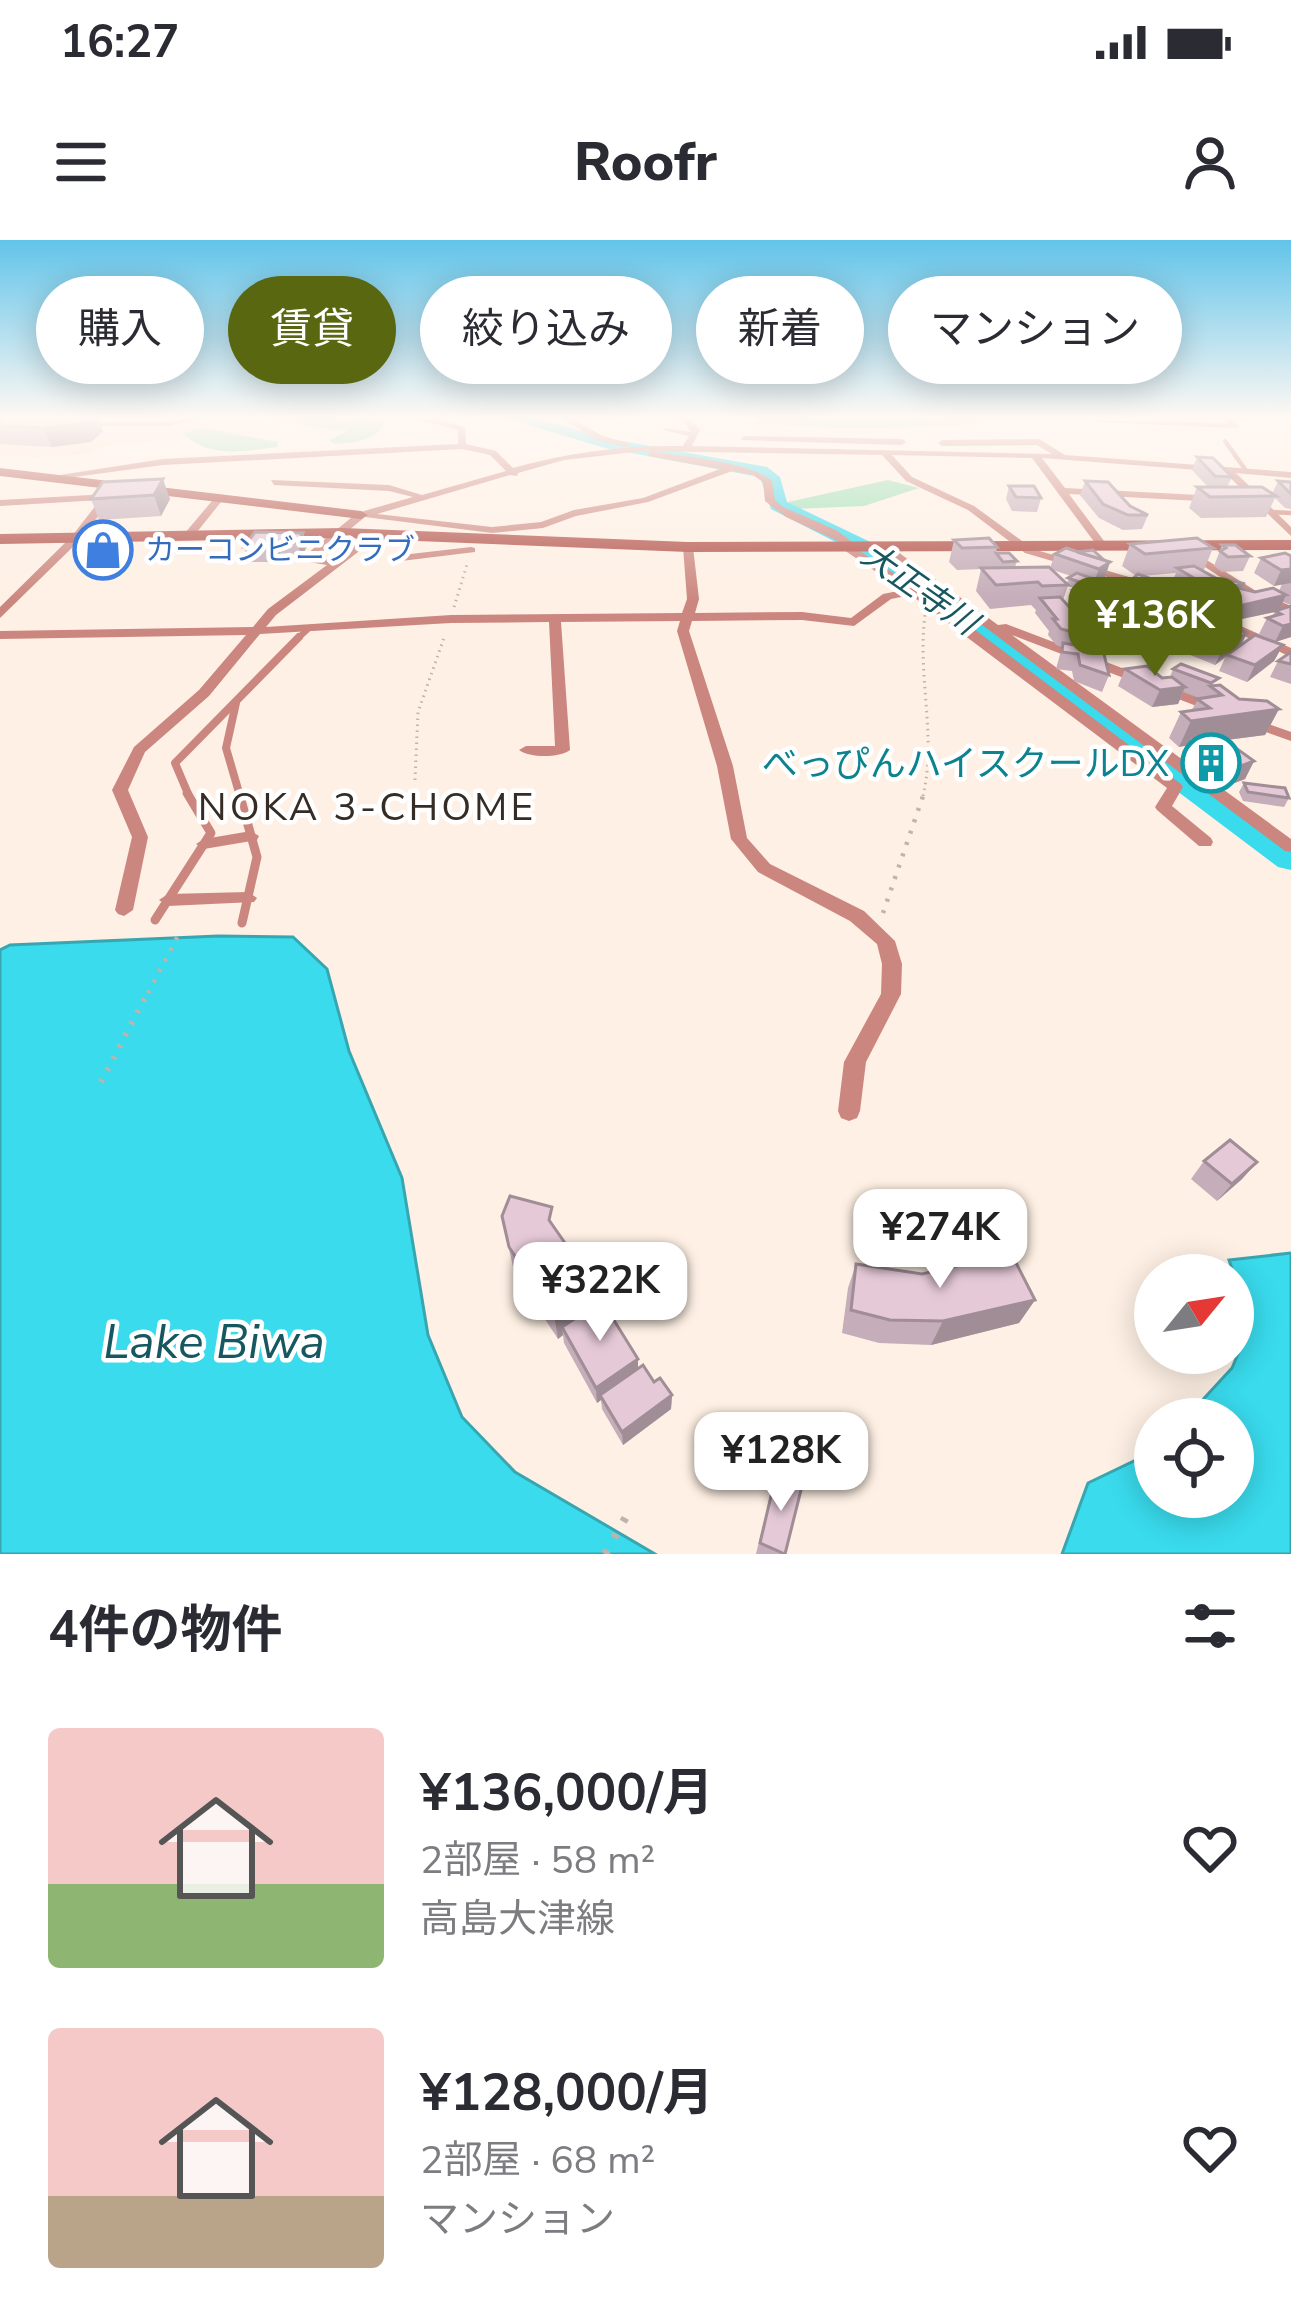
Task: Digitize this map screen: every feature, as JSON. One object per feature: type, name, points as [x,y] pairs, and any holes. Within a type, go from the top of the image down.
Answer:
[{"type":"main road","points":[[58,478],[114,490],[194,494],[361,515]]},
{"type":"main road","points":[[0,539],[343,533],[688,547],[1291,544]]},
{"type":"street","points":[[0,614],[127,478]]},
{"type":"street","points":[[257,501],[275,478]]},
{"type":"street","points":[[339,485],[347,478]]},
{"type":"street","points":[[338,564],[307,559],[361,515],[498,478]]},
{"type":"street","points":[[361,515],[492,530],[542,525],[709,478]]},
{"type":"street","points":[[762,478],[770,502],[784,514],[824,528],[850,546],[1175,787],[1163,807],[1205,842]]},
{"type":"street","points":[[910,478],[971,508],[1022,546],[1125,579],[1291,653]]},
{"type":"street","points":[[1052,478],[1093,545],[1125,579]]},
{"type":"street","points":[[1235,478],[1291,532]]},
{"type":"street","points":[[274,482],[430,496]]},
{"type":"street","points":[[0,503],[114,490]]},
{"type":"street","points":[[1061,491],[1258,501]]},
{"type":"street","points":[[189,536],[220,497]]},
{"type":"street","points":[[124,910],[140,837],[120,790],[140,750],[204,693],[272,612],[358,547],[386,534]]},
{"type":"street","points":[[1178,545],[1252,593],[1291,610]]},
{"type":"street","points":[[878,546],[1291,847]]},
{"type":"street","points":[[688,547],[693,599],[683,631],[725,766],[739,839],[764,868],[872,927],[886,940],[892,964],[891,994],[855,1062],[849,1111]]},
{"type":"street","points":[[393,559],[471,550]]},
{"type":"street","points":[[0,635],[260,631],[555,617],[802,616],[854,622],[887,596],[909,592]]},
{"type":"street","points":[[526,750],[563,750],[555,617]]},
{"type":"street","points":[[986,623],[1291,736]]},
{"type":"street","points":[[204,844],[251,836]]},
{"type":"street","points":[[168,900],[248,898]]},
{"type":"lane","points":[[1271,512],[1291,512]]},
{"type":"lane","points":[[1086,593],[1125,579]]},
{"type":"lane","points":[[155,920],[211,833],[200,810],[180,787],[175,763],[196,736],[307,629]]},
{"type":"lane","points":[[238,700],[223,734],[228,766],[257,857],[242,922]]},
{"type":"path","points":[[415,780],[418,712],[471,550]]},
{"type":"path","points":[[872,927],[881,918],[927,778],[926,671],[920,647],[927,608],[934,605]]},
{"type":"path","points":[[101,1082],[181,930]]},
{"type":"path","points":[[604,1554],[631,1508]]},
{"type":"green space","points":[[888,480],[919,488],[864,506],[793,509],[788,502]]},
{"type":"water","name":"Lake Biwa","points":[[293,937],[327,969],[349,1051],[402,1178],[428,1335],[462,1417],[515,1472],[655,1554],[0,1554],[0,950],[10,945]]},
{"type":"water","points":[[1291,1253],[1291,1554],[1062,1554],[1088,1483],[1134,1461],[1134,1518],[1254,1518],[1254,1398],[1204,1398],[1226,1374],[1254,1374],[1254,1257]]},
{"type":"building","points":[[163,479],[154,495],[91,499],[103,482]]},
{"type":"building","points":[[1085,481],[1108,482],[1130,506],[1148,515],[1128,515],[1103,504]]},
{"type":"building","points":[[1009,486],[1034,486],[1041,498],[1016,497]]},
{"type":"building","points":[[1197,487],[1262,487],[1276,496],[1210,497]]},
{"type":"building","points":[[255,532],[303,533],[297,542],[244,547]]},
{"type":"building","points":[[989,538],[997,547],[962,548],[954,540]]},
{"type":"building","points":[[1197,538],[1213,548],[1145,554],[1130,544]]},
{"type":"building","points":[[1222,545],[1235,545],[1250,556],[1228,557],[1220,551],[1226,548]]},
{"type":"building","points":[[1066,548],[1110,562],[1099,569],[1055,554]]},
{"type":"building","points":[[1093,550],[1104,560],[1077,552]]},
{"type":"building","points":[[996,553],[1009,553],[1017,561],[1003,562]]},
{"type":"building","points":[[1291,556],[1291,569],[1281,570],[1261,558]]},
{"type":"building","points":[[1194,566],[1221,581],[1204,584],[1177,568]]},
{"type":"building","points":[[1049,567],[1068,585],[996,585],[981,568]]},
{"type":"building","points":[[1077,573],[1091,578],[1082,583],[1068,578]]},
{"type":"building","points":[[1138,574],[1157,581],[1137,593],[1123,588]]},
{"type":"building","points":[[1219,580],[1245,584],[1219,586]]},
{"type":"building","points":[[1084,586],[1120,601],[1105,607],[1073,590]]},
{"type":"building","points":[[1234,587],[1255,592],[1273,588],[1286,595],[1239,606],[1226,599],[1240,596]]},
{"type":"building","points":[[1060,597],[1088,627],[1076,633],[1061,629],[1040,598]]},
{"type":"building","points":[[1147,597],[1168,605],[1142,620],[1121,612]]},
{"type":"building","points":[[1291,606],[1291,624],[1283,626],[1267,618],[1281,614],[1275,611]]},
{"type":"building","points":[[1176,612],[1204,622],[1180,637],[1154,625]]},
{"type":"building","points":[[1219,623],[1247,633],[1223,648],[1195,638]]},
{"type":"building","points":[[1255,635],[1283,645],[1255,665],[1227,655]]},
{"type":"building","points":[[1063,643],[1103,650],[1109,675],[1080,665],[1078,654],[1062,652]]},
{"type":"building","points":[[1181,664],[1219,678],[1211,683],[1173,669]]},
{"type":"building","points":[[1147,666],[1185,687],[1160,690],[1125,669]]},
{"type":"building","points":[[1220,685],[1239,699],[1267,701],[1279,709],[1191,721],[1181,712],[1210,708],[1197,699],[1222,695],[1210,686]]},
{"type":"building","points":[[1206,733],[1222,738],[1254,761],[1241,766],[1192,737]]},
{"type":"building","points":[[1244,783],[1285,788],[1289,798],[1248,792]]},
{"type":"building","points":[[1230,1140],[1257,1162],[1232,1184],[1204,1161]]},
{"type":"building","points":[[510,1196],[552,1207],[549,1220],[595,1286],[554,1315],[509,1247],[502,1216]]},
{"type":"building","points":[[1011,1253],[1035,1300],[943,1321],[890,1320],[851,1310],[856,1264],[922,1274]]},
{"type":"building","points":[[602,1301],[638,1359],[596,1388],[562,1327]]},
{"type":"building","points":[[643,1365],[654,1382],[660,1378],[672,1395],[622,1432],[600,1395]]},
{"type":"building","points":[[776,1475],[802,1486],[785,1554],[760,1543]]},
{"type":"waterway","name":"大正寺川","points":[[770,478],[778,505],[877,554],[1291,858]]},
{"type":"place","name":"カーコンビニクラブ","points":[[103,550]]},
{"type":"place","name":"べっぴんハイスクールDX","points":[[1211,763]]},
{"type":"district","name":"NOKA 3-CHOME","points":[[367,806]]}]
